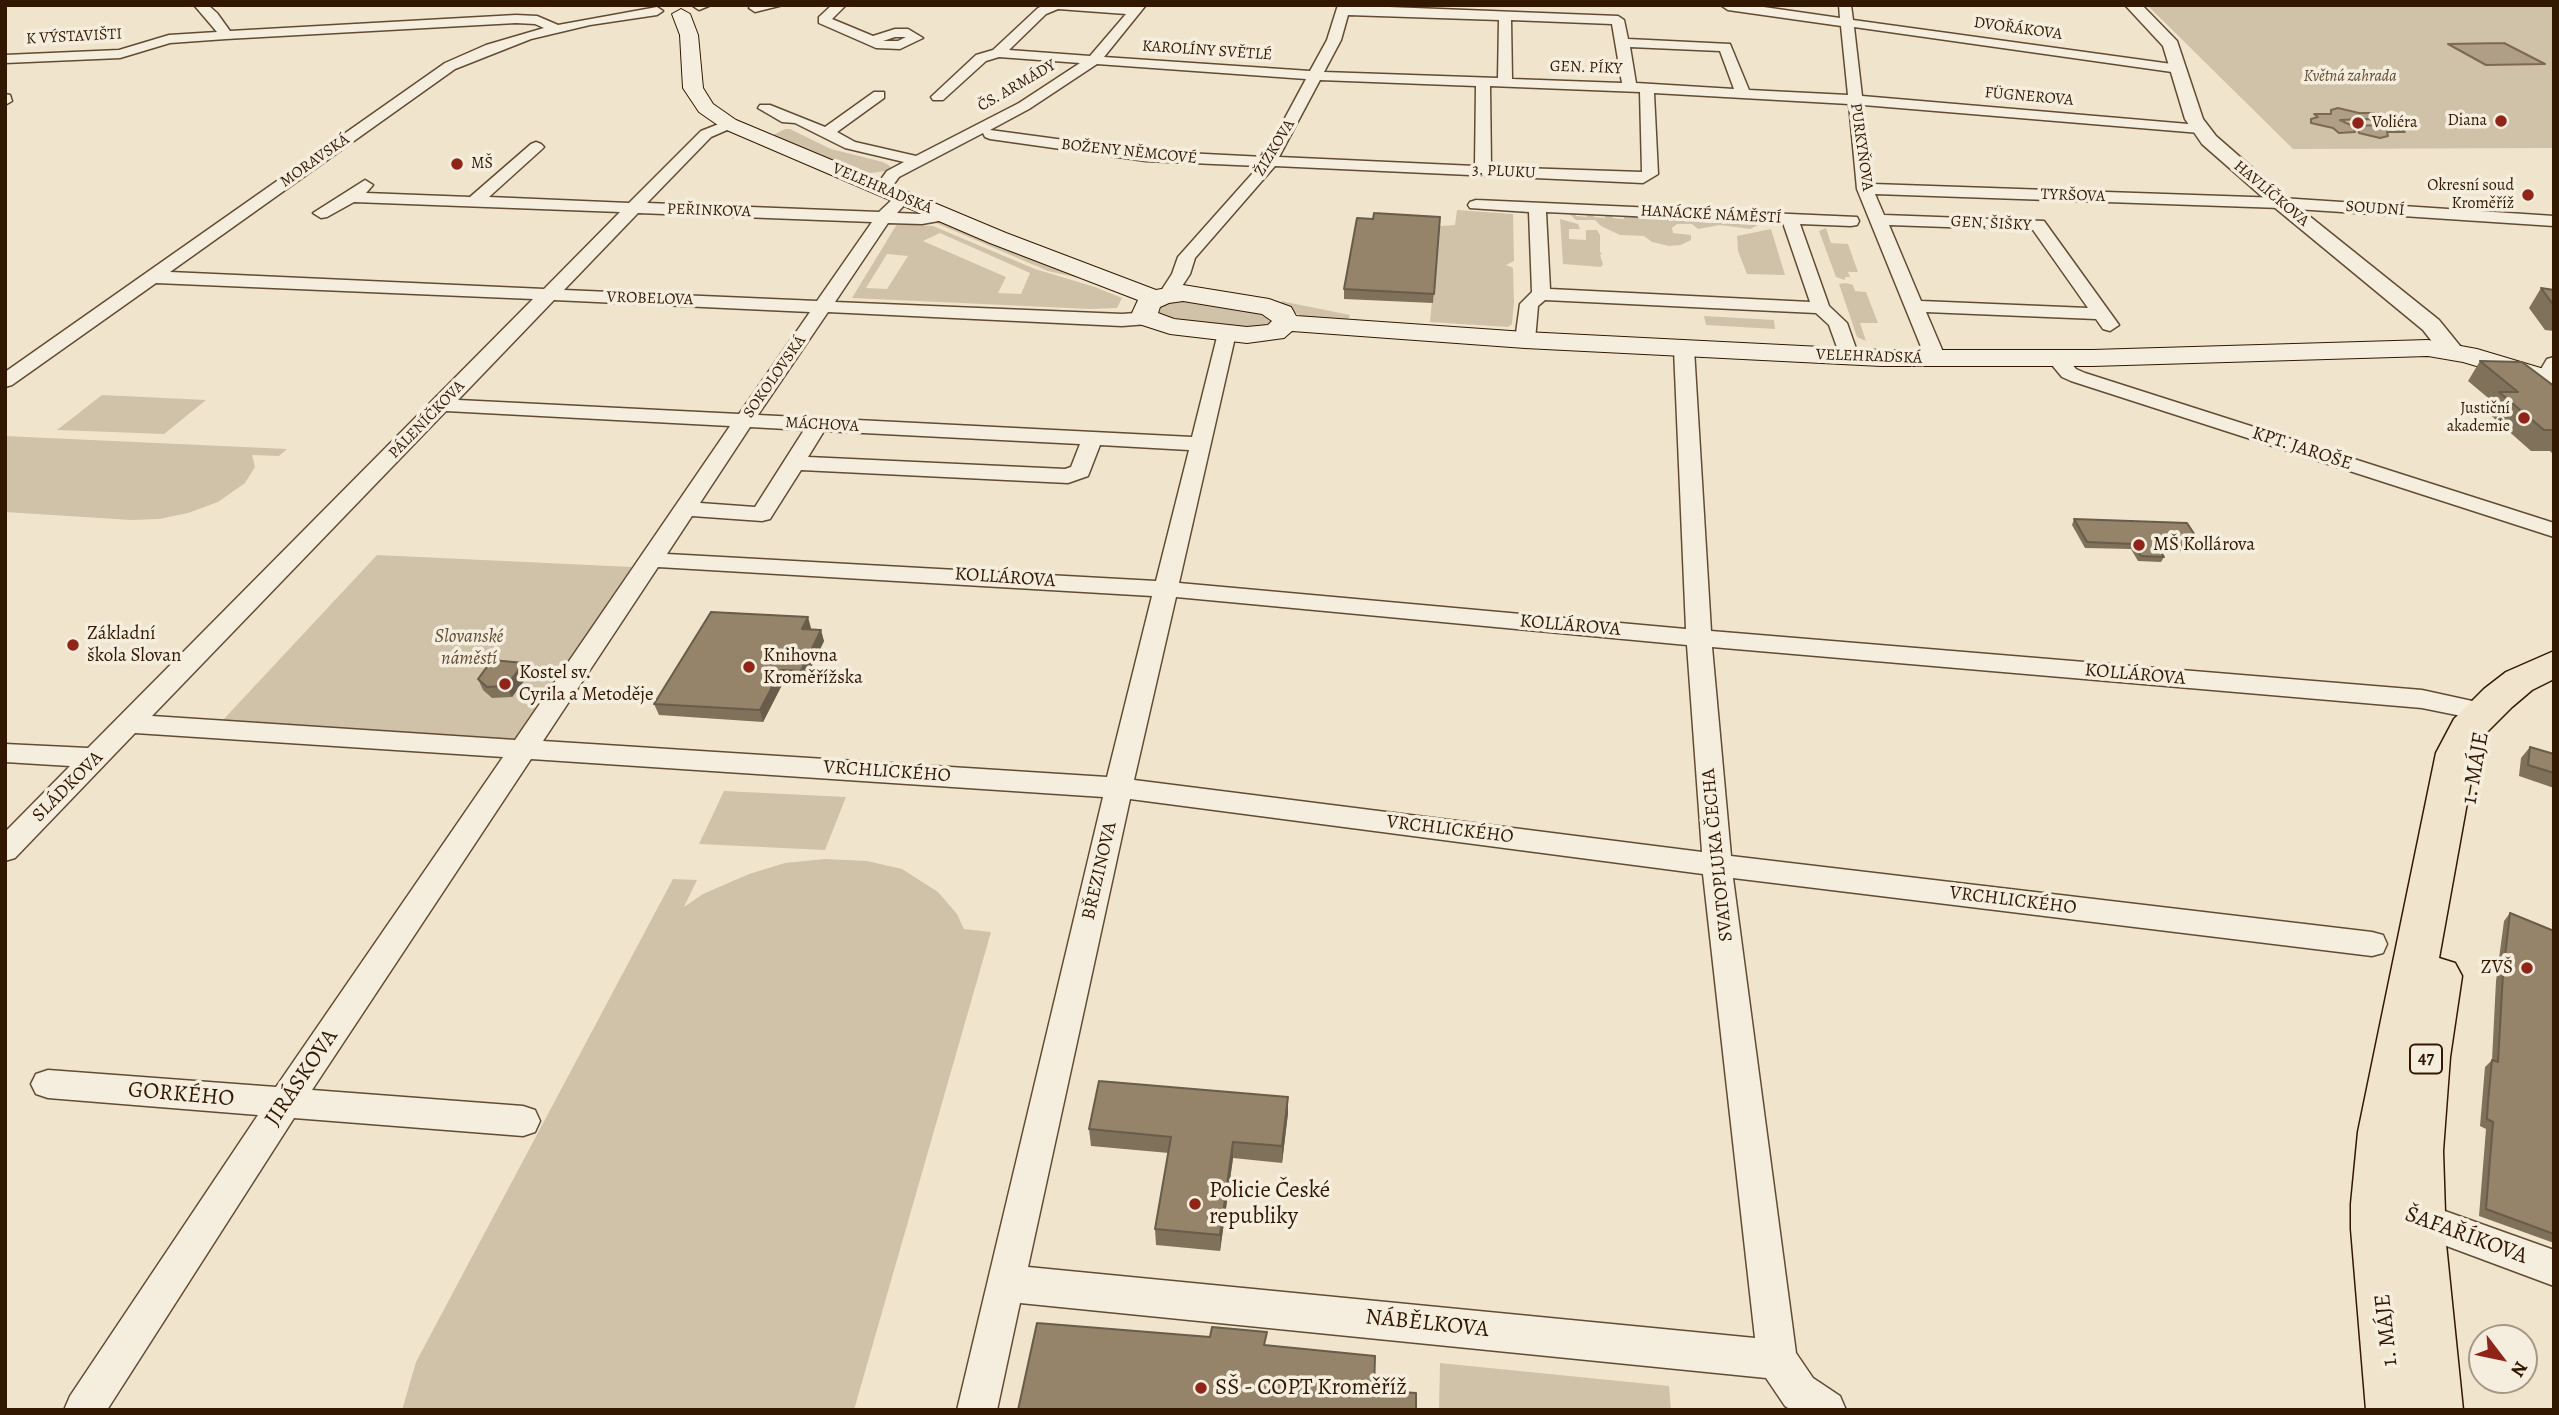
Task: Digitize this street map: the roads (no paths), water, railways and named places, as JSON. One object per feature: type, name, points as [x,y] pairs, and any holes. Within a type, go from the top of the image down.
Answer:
[{"type":"main road","name":"VELEHRADSKÁ","points":[[684,8],[693,88],[706,108],[729,124],[851,177],[892,187],[944,215],[1116,284],[1163,296],[1200,295],[1277,310],[1286,318],[1286,323],[1282,328],[1266,335],[1161,324],[1163,296]]},
{"type":"main road","name":"VELEHRADSKÁ","points":[[1286,323],[1684,349],[1936,359],[2057,359],[2407,348],[2453,352],[2554,381]]},
{"type":"main road","name":"47","points":[[2486,712],[2519,681],[2554,663]]},
{"type":"main road","name":"1. MÁJE","points":[[2434,1410],[2383,1132],[2456,753],[2468,728],[2486,712]]},
{"type":"main road","name":"1. MÁJE","points":[[2395,1410],[2398,1211]]},
{"type":"street","points":[[200,5],[213,16],[226,35],[524,19],[537,20],[555,29]]},
{"type":"street","points":[[755,8],[778,5]]},
{"type":"street","points":[[840,5],[824,20],[876,41]]},
{"type":"street","points":[[938,97],[981,58],[998,53],[1042,11],[1057,5],[1138,8]]},
{"type":"street","name":"HAVLÍČKOVA","points":[[2133,5],[2171,44],[2192,114],[2200,129],[2216,147],[2431,326],[2444,338],[2453,352]]},
{"type":"street","name":"DVOŘÁKOVA","points":[[1728,6],[1845,14],[2179,69]]},
{"type":"street","name":"MORAVSKÁ","points":[[11,373],[152,277],[438,74],[491,48],[555,29],[684,8]]},
{"type":"street","name":"ČS. ARMÁDY","points":[[892,187],[918,161],[1024,106],[1094,60],[1138,8]]},
{"type":"street","points":[[1343,8],[1618,20],[1630,88]]},
{"type":"street","name":"ŽIŽKOVA","points":[[1163,296],[1187,257],[1269,162],[1317,76],[1334,40],[1343,8]]},
{"type":"street","points":[[397,12],[407,20],[407,25]]},
{"type":"street","name":"PURKYŇOVA","points":[[1845,14],[1865,189],[1936,359]]},
{"type":"street","points":[[1505,17],[1505,83]]},
{"type":"street","name":"K VÝSTAVIŠTI","points":[[5,59],[120,54],[169,38],[226,35]]},
{"type":"street","points":[[1622,43],[1725,47],[1743,93]]},
{"type":"street","name":"KAROLÍNY SVĚTLÉ","points":[[998,53],[1317,76]]},
{"type":"street","name":"GEN. PÍKY","points":[[1317,76],[1647,88],[1855,100]]},
{"type":"street","points":[[1483,82],[1483,171]]},
{"type":"street","name":"3. PLUKU","points":[[1269,162],[1638,179],[1649,176],[1647,88]]},
{"type":"street","points":[[826,134],[879,95]]},
{"type":"street","name":"FÜGNEROVA","points":[[1855,100],[2200,129]]},
{"type":"street","points":[[765,108],[787,120],[798,119],[850,145],[918,161]]},
{"type":"street","name":"PÁLENÍČKOVA","points":[[130,724],[706,134],[729,124]]},
{"type":"street","name":"BOŽENY NĚMCOVÉ","points":[[990,134],[1146,156],[1269,162]]},
{"type":"street","points":[[474,202],[536,147]]},
{"type":"street","points":[[1568,175],[1570,209]]},
{"type":"street","points":[[321,213],[351,197],[366,184]]},
{"type":"street","name":"SOKOLOVSKÁ","points":[[652,559],[884,217],[892,187]]},
{"type":"street","name":"TYRŠOVA","points":[[1865,189],[2281,203]]},
{"type":"street","name":"PEŘINKOVA","points":[[351,197],[925,219],[944,215]]},
{"type":"street","name":"SOUDNÍ","points":[[2281,203],[2554,221]]},
{"type":"street","name":"HANÁCKÉ NÁMĚSTÍ","points":[[1476,205],[1790,219],[1821,308],[1838,323],[1849,357]]},
{"type":"street","points":[[1525,340],[1530,304],[1541,293],[1537,207]]},
{"type":"street","points":[[1790,219],[1852,221]]},
{"type":"street","name":"GEN. ŠIŠKY","points":[[1878,220],[2038,225],[2106,319],[1914,306]]},
{"type":"street","name":"VROBELOVA","points":[[152,277],[1122,320],[1163,296]]},
{"type":"street","points":[[1116,284],[1151,286],[1163,296]]},
{"type":"street","points":[[1541,293],[1821,308]]},
{"type":"street","name":"BŘEZINOVA","points":[[976,1410],[1227,333]]},
{"type":"street","name":"SVATOPLUKA ČECHA","points":[[1684,349],[1699,638],[1717,865],[1777,1360]]},
{"type":"street","name":"KPT. JAROŠE","points":[[2057,359],[2069,373],[2078,377],[2554,530]]},
{"type":"street","points":[[2554,363],[2554,373]]},
{"type":"street","name":"MÁCHOVA","points":[[442,405],[1202,444]]},
{"type":"street","points":[[687,509],[762,514],[817,425]]},
{"type":"street","points":[[794,463],[1069,476],[1080,471],[1091,439]]},
{"type":"street","points":[[130,724],[526,749],[652,559]]},
{"type":"street","name":"KOLLÁROVA","points":[[652,559],[1166,589],[1699,638],[2422,699],[2486,712]]},
{"type":"street","name":"SLÁDKOVA","points":[[5,849],[130,724]]},
{"type":"street","name":"VRCHLICKÉHO","points":[[526,749],[1119,788],[1717,865],[2372,944]]},
{"type":"street","name":"JIRÁSKOVA","points":[[84,1410],[284,1104],[526,749]]},
{"type":"street","points":[[5,752],[96,758]]},
{"type":"street","name":"GORKÉHO","points":[[48,1084],[523,1121]]},
{"type":"street","name":"ŠAFAŘÍKOVA","points":[[2398,1211],[2554,1268]]},
{"type":"street","name":"NÁBĚLKOVA","points":[[1005,1283],[1777,1360]]},
{"type":"street","points":[[1777,1360],[1799,1392],[1826,1410]]},
{"type":"place","name":"Diana","points":[[2501,121]]},
{"type":"place","name":"Voliéra","points":[[2358,123]]},
{"type":"place","name":"MŠ","points":[[457,164]]},
{"type":"place","name":"Okresní soud Kroměříž","points":[[2528,195]]},
{"type":"place","name":"Justiční akademie","points":[[2524,418]]},
{"type":"place","name":"MŠ Kollárova","points":[[2139,545]]},
{"type":"place","name":"Základní škola Slovan","points":[[73,645]]},
{"type":"place","name":"Knihovna Kroměřížska","points":[[749,667]]},
{"type":"place","name":"Kostel sv. Cyrila a Metoděje","points":[[505,684]]},
{"type":"place","name":"ZVŠ","points":[[2527,968]]},
{"type":"place","name":"Policie České republiky","points":[[1195,1204]]},
{"type":"place","name":"SŠ - COPT Kroměříž","points":[[1201,1388]]},
{"type":"park label","name":"Květná zahrada","points":[[2350,77]]},
{"type":"park label","name":"Slovanské náměstí","points":[[469,648]]}]
